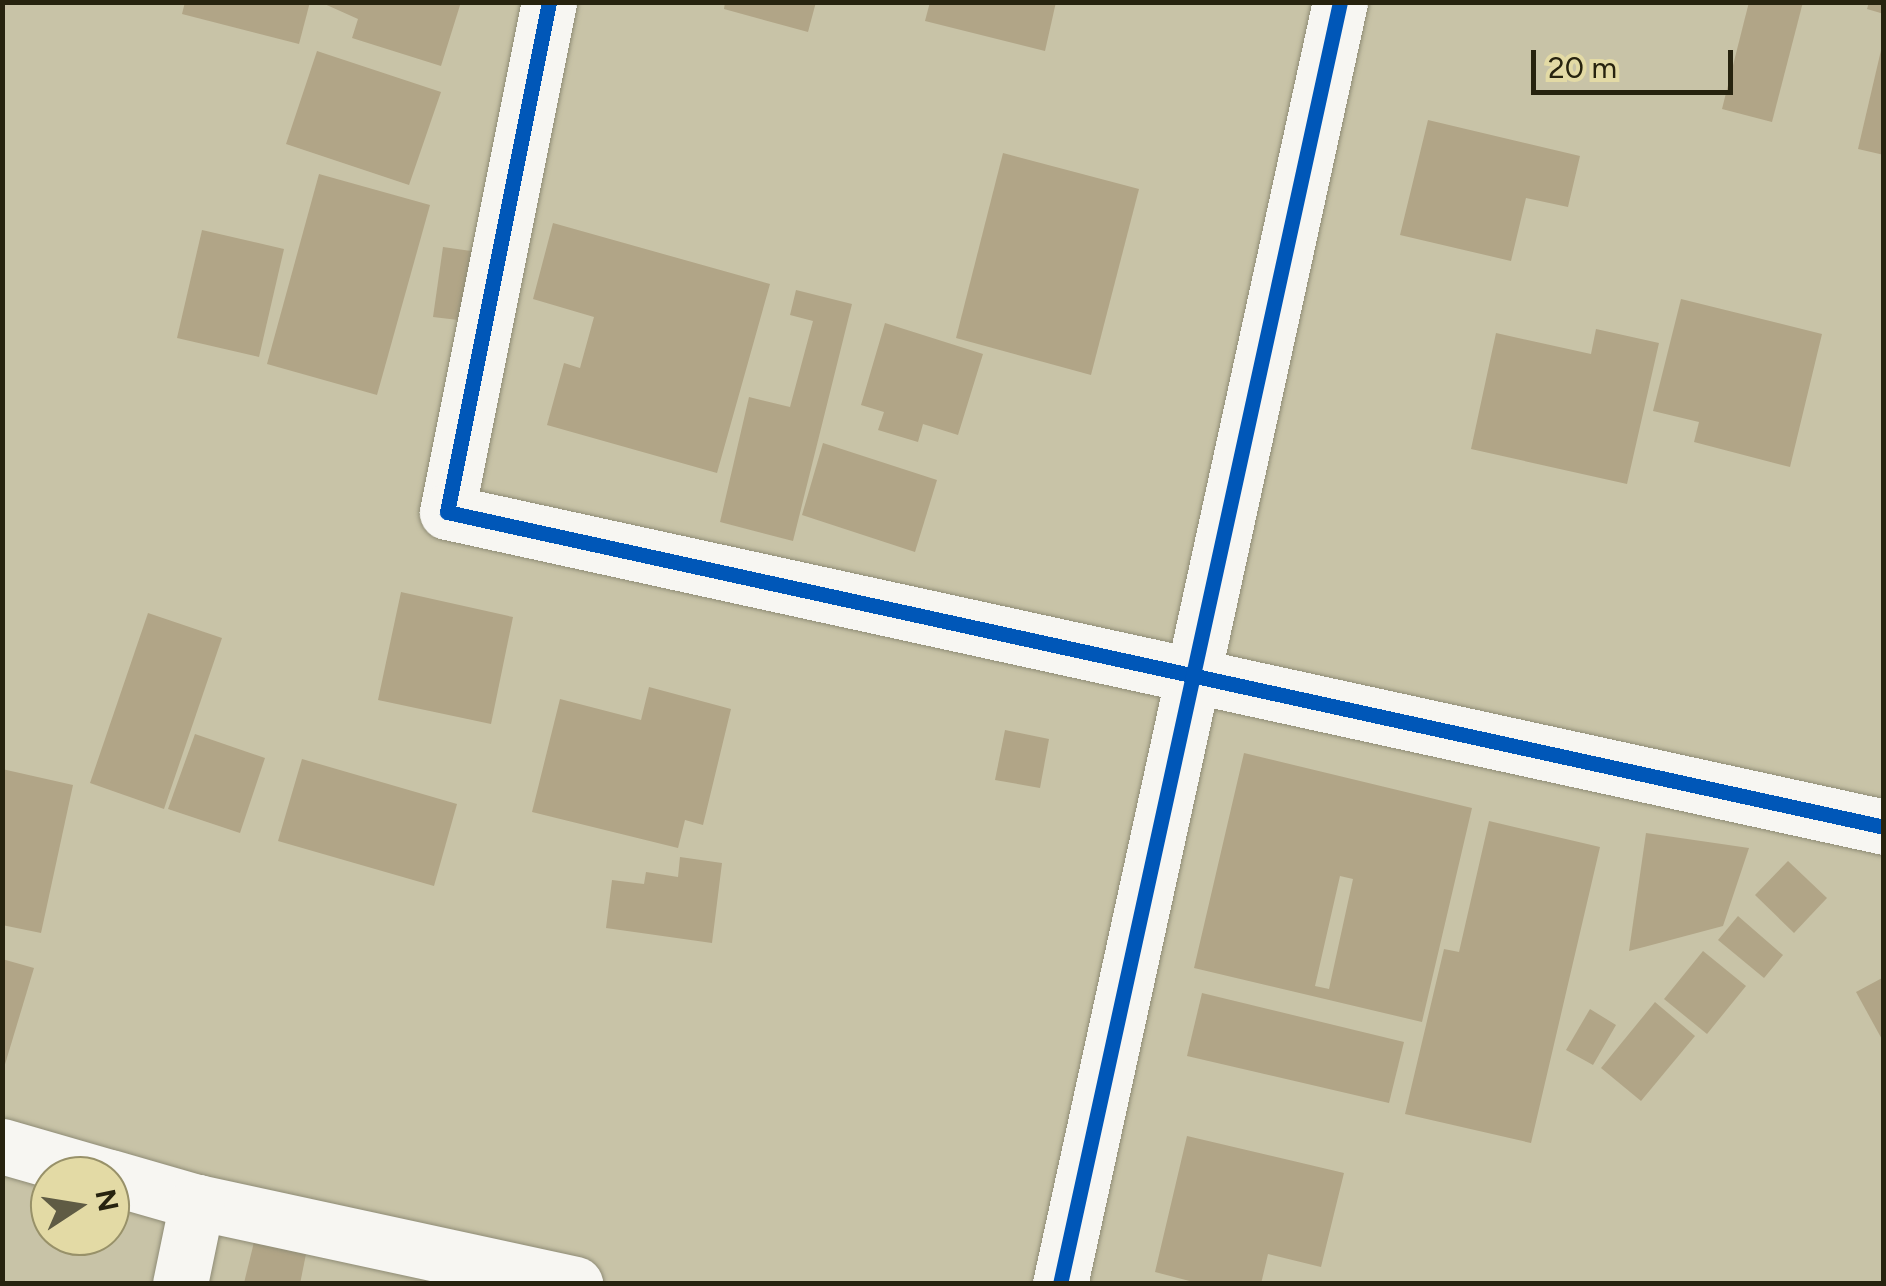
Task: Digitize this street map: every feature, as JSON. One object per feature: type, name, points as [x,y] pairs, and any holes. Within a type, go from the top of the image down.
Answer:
[{"type":"street","points":[[549,2],[447,512],[1884,827]]},
{"type":"street","points":[[1060,1284],[1189,676],[1340,2]]},
{"type":"street","points":[[2,1146],[37,1156]]},
{"type":"street","points":[[130,1182],[197,1202],[576,1284]]},
{"type":"street","points":[[180,1284],[197,1202]]},
{"type":"building","points":[[185,2],[310,2],[299,44],[182,14]]},
{"type":"building","points":[[320,2],[461,2],[441,66],[352,38],[358,19]]},
{"type":"building","points":[[725,2],[816,2],[808,32],[724,9]]},
{"type":"building","points":[[930,2],[1056,2],[1045,51],[925,21]]},
{"type":"building","points":[[1749,2],[1803,2],[1772,122],[1722,109]]},
{"type":"building","points":[[1869,2],[1884,2],[1884,14],[1867,9]]},
{"type":"building","points":[[1884,46],[1884,155],[1858,149]]},
{"type":"building","points":[[317,51],[441,92],[409,185],[286,144]]},
{"type":"building","points":[[1428,120],[1580,156],[1568,207],[1526,198],[1511,261],[1400,235]]},
{"type":"building","points":[[1003,153],[1139,189],[1091,375],[956,338]]},
{"type":"building","points":[[319,174],[430,205],[377,395],[267,364]]},
{"type":"building","points":[[553,223],[770,284],[717,473],[547,425],[564,363],[580,368],[594,317],[533,299]]},
{"type":"building","points":[[202,230],[284,249],[259,357],[177,338]]},
{"type":"building","points":[[443,247],[485,253],[475,322],[433,317]]},
{"type":"building","points":[[796,290],[852,304],[793,541],[720,522],[749,397],[790,407],[813,321],[790,315]]},
{"type":"building","points":[[1681,299],[1822,334],[1790,467],[1694,442],[1699,422],[1653,411]]},
{"type":"building","points":[[885,323],[983,354],[958,435],[923,424],[918,442],[878,430],[884,412],[861,405]]},
{"type":"building","points":[[1596,329],[1659,343],[1627,484],[1471,449],[1496,333],[1591,354]]},
{"type":"building","points":[[823,443],[937,480],[915,552],[802,515]]},
{"type":"building","points":[[401,592],[513,617],[491,724],[378,700]]},
{"type":"building","points":[[148,613],[222,638],[164,809],[90,783]]},
{"type":"building","points":[[649,687],[731,709],[703,825],[685,820],[678,848],[532,812],[560,699],[641,720]]},
{"type":"building","points":[[1005,730],[1049,739],[1040,788],[995,780]]},
{"type":"building","points":[[195,734],[265,758],[240,833],[168,809]]},
{"type":"building","points":[[1244,753],[1472,808],[1422,1022],[1194,968]],"holes":[[[1340,876],[1353,879],[1329,989],[1315,986]]]},
{"type":"building","points":[[302,759],[457,804],[434,886],[278,841]]},
{"type":"building","points":[[2,769],[73,785],[41,933],[2,925]]},
{"type":"building","points":[[1489,821],[1600,847],[1531,1143],[1405,1114],[1444,949],[1459,952]]},
{"type":"building","points":[[1646,833],[1749,848],[1723,926],[1629,951]]},
{"type":"building","points":[[680,857],[722,863],[712,943],[606,928],[612,880],[644,884],[646,872],[678,877]]},
{"type":"building","points":[[1788,861],[1827,898],[1794,933],[1755,895]]},
{"type":"building","points":[[1738,916],[1783,955],[1764,978],[1718,940]]},
{"type":"building","points":[[1703,951],[1746,986],[1707,1034],[1664,999]]},
{"type":"building","points":[[2,959],[34,968],[3,1071],[2,1071]]},
{"type":"building","points":[[1884,977],[1884,1043],[1856,992]]},
{"type":"building","points":[[1202,993],[1404,1042],[1389,1103],[1187,1056]]},
{"type":"building","points":[[1655,1002],[1695,1036],[1641,1101],[1601,1068]]},
{"type":"building","points":[[1590,1009],[1616,1025],[1593,1065],[1566,1050]]},
{"type":"building","points":[[1187,1136],[1344,1173],[1321,1267],[1268,1254],[1261,1284],[1201,1284],[1155,1272]]},
{"type":"building","points":[[254,1242],[306,1254],[300,1284],[244,1283]]},
{"type":"cycle path","points":[[549,2],[447,512],[1884,827]]},
{"type":"cycle path","points":[[1060,1284],[1340,2]]}]
